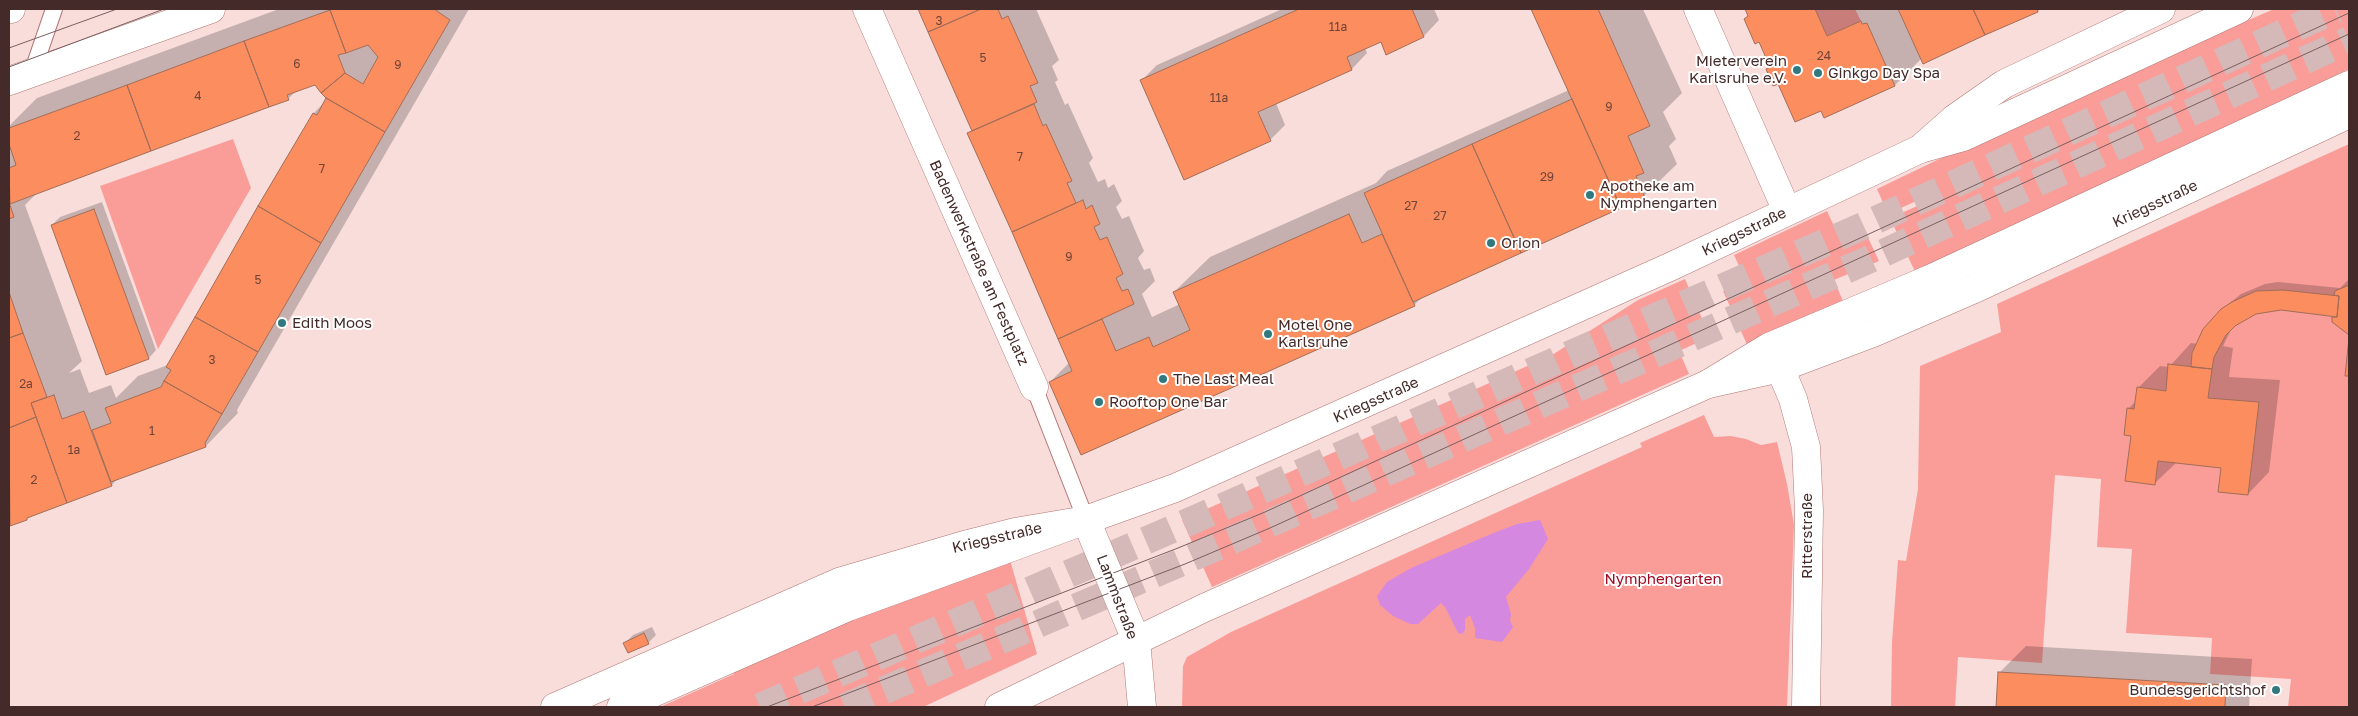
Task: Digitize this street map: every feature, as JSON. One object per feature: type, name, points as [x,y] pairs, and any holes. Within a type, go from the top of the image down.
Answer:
[{"type":"main road","points":[[20,77],[211,9]]},
{"type":"main road","name":"Badenwerkstraße am Festplatz","points":[[867,9],[1034,387]]},
{"type":"main road","points":[[1698,9],[1787,211]]},
{"type":"main road","name":"Kriegsstraße","points":[[555,707],[840,582],[1015,532],[1086,520],[1157,496],[1672,266],[1920,149],[1954,119],[2004,84],[2161,9]]},
{"type":"main road","points":[[1920,149],[1964,137],[2239,9]]},
{"type":"main road","points":[[1708,384],[1769,348],[1930,279],[2349,85]]},
{"type":"main road","name":"Kriegsstraße","points":[[998,707],[1136,640],[1708,384],[1780,368],[1856,340],[1972,290],[2349,114]]},
{"type":"main road","name":"Ritterstraße","points":[[1780,368],[1793,400],[1806,447],[1809,510],[1806,707]]},
{"type":"main road","points":[[621,707],[848,607],[1086,520]]},
{"type":"main road","name":"Lammstraße","points":[[1086,520],[1136,640],[1142,707]]},
{"type":"lane","points":[[20,77],[54,9]]},
{"type":"lane","name":"Badenwerkstraße am Festplatz","points":[[1034,387],[1086,520]]},
{"type":"green space","points":[[1815,9],[1855,9],[1861,21],[1827,36]]},
{"type":"green space","points":[[2274,9],[2349,9],[2349,69],[2016,225],[1917,276],[1890,218],[1940,196],[1938,191],[1888,214],[1877,189],[2022,119]]},
{"type":"green space","points":[[233,139],[251,188],[158,349],[100,186]]},
{"type":"green space","points":[[2349,144],[2349,707],[2288,707],[2291,679],[2210,674],[2212,638],[2126,633],[2132,549],[2097,547],[2101,479],[2055,475],[2042,663],[1958,657],[1955,707],[1891,707],[1892,642],[1898,560],[1906,561],[1918,489],[1920,366],[2001,332],[1997,304]]},
{"type":"green space","points":[[1827,211],[1840,239],[1864,229],[1879,261],[1834,280],[1845,306],[1749,349],[1723,291],[1746,281],[1734,255]]},
{"type":"green space","points":[[1685,279],[1710,337],[1679,351],[1689,374],[1212,587],[1182,520],[1552,355],[1638,300]]},
{"type":"green space","name":"Nymphengarten","points":[[1704,415],[1714,437],[1731,436],[1761,445],[1777,442],[1794,525],[1787,707],[1182,707],[1183,666],[1187,657],[1231,632],[1642,447],[1640,443]]},
{"type":"green space","points":[[1010,560],[1037,654],[923,707],[660,707],[734,674],[732,667],[819,628]]},
{"type":"shaded area","points":[[1540,520],[1548,539],[1529,569],[1506,597],[1511,614],[1510,621],[1513,627],[1502,642],[1475,638],[1475,628],[1470,615],[1465,619],[1465,630],[1462,634],[1458,633],[1445,607],[1441,603],[1418,624],[1410,624],[1393,616],[1380,605],[1377,596],[1387,582],[1411,568],[1517,524]]},
{"type":"building","points":[[434,9],[450,20],[385,132],[326,98],[321,93],[345,73],[363,84],[378,57],[368,45],[346,53],[330,10]]},
{"type":"building","points":[[918,9],[981,9],[928,32]]},
{"type":"building","points":[[981,9],[998,9],[1002,19],[1008,16],[1038,83],[1030,86],[1037,102],[972,131],[928,32]]},
{"type":"building","points":[[1299,9],[1412,9],[1424,37],[1386,55],[1381,42],[1347,57],[1352,70],[1258,112],[1271,141],[1184,180],[1140,80]]},
{"type":"building","points":[[1531,9],[1598,9],[1650,126],[1628,136],[1644,173],[1636,176],[1645,198],[1621,208]]},
{"type":"building","points":[[1745,9],[1815,9],[1827,36],[1861,21],[1862,24],[1867,23],[1895,86],[1824,118],[1821,111],[1795,122],[1778,84],[1773,86],[1766,69],[1770,67],[1759,42],[1755,44],[1744,19],[1748,16]]},
{"type":"building","points":[[1898,9],[1973,9],[1985,35],[1923,64]]},
{"type":"building","points":[[1973,9],[2037,9],[2038,12],[1985,35]]},
{"type":"building","points":[[330,10],[346,53],[338,55],[345,73],[321,93],[315,85],[287,95],[289,100],[269,107],[244,41]]},
{"type":"building","points":[[244,41],[269,107],[151,151],[127,85]]},
{"type":"building","points":[[127,85],[151,151],[10,204],[9,168],[16,165],[9,144],[9,128]]},
{"type":"building","points":[[326,98],[385,132],[321,243],[258,206],[313,113],[317,115]]},
{"type":"building","points":[[1572,99],[1621,208],[1521,253],[1472,144]]},
{"type":"building","points":[[1034,104],[1043,126],[1046,124],[1072,181],[1067,183],[1076,203],[1012,232],[967,133]]},
{"type":"building","points":[[1472,144],[1521,253],[1413,302],[1364,193]]},
{"type":"building","points":[[1083,200],[1086,209],[1092,205],[1100,224],[1094,227],[1100,240],[1107,237],[1123,274],[1116,278],[1122,291],[1128,289],[1134,304],[1058,339],[1012,232]]},
{"type":"building","points":[[9,202],[14,217],[9,219]]},
{"type":"building","points":[[258,206],[321,243],[258,352],[195,317]]},
{"type":"building","points":[[94,209],[149,359],[106,375],[51,225]]},
{"type":"building","name":"Motel One Karlsruhe","points":[[1349,214],[1362,243],[1382,234],[1415,306],[1081,455],[1049,382],[1072,371],[1058,339],[1102,319],[1116,351],[1149,337],[1153,347],[1190,330],[1173,292]]},
{"type":"building","points":[[2349,285],[2349,335],[2332,322],[2332,317],[2337,317],[2339,296],[2334,295],[2335,291]]},
{"type":"building","points":[[2283,290],[2339,296],[2337,317],[2281,310],[2256,314],[2235,326],[2226,335],[2214,357],[2212,369],[2191,367],[2192,353],[2203,329],[2221,309],[2256,291]]},
{"type":"building","points":[[9,292],[23,333],[9,338]]},
{"type":"building","points":[[195,317],[258,352],[222,414],[164,381],[171,370],[166,367]]},
{"type":"building","points":[[23,333],[47,397],[31,403],[36,417],[9,428],[9,338]]},
{"type":"building","points":[[2349,338],[2349,376],[2345,376]]},
{"type":"building","points":[[2168,364],[2212,369],[2208,398],[2259,402],[2248,495],[2218,492],[2221,468],[2158,461],[2155,485],[2125,481],[2131,436],[2124,435],[2127,408],[2134,409],[2137,387],[2166,391]]},
{"type":"building","points":[[164,381],[222,414],[205,443],[206,447],[111,482],[92,430],[111,423],[105,408],[161,387]]},
{"type":"building","points":[[54,395],[62,419],[84,411],[112,486],[67,503],[31,403]]},
{"type":"building","points":[[36,417],[67,503],[10,526],[9,428]]},
{"type":"building","points":[[644,633],[649,644],[628,653],[623,643]]},
{"type":"building","points":[[1998,672],[2226,685],[2225,707],[1996,707]]},
{"type":"tunnel","points":[[760,707],[1168,531],[1854,230],[2336,9]]},
{"type":"tunnel","points":[[845,707],[1182,562],[1868,260],[2349,40]]},
{"type":"tram line","points":[[9,48],[117,9]]},
{"type":"tram line","points":[[9,67],[164,9]]},
{"type":"tram line","points":[[767,707],[1178,548],[1265,512],[2349,13]]},
{"type":"tram line","points":[[812,707],[1185,564],[1270,528],[2349,34]]},
{"type":"place","name":"Mieterverein Karlsruhe e.V.","points":[[1797,70]]},
{"type":"place","name":"Ginkgo Day Spa","points":[[1818,73]]},
{"type":"place","name":"Apotheke am Nymphengarten","points":[[1590,195]]},
{"type":"place","name":"Orion","points":[[1491,243]]},
{"type":"place","name":"Edith Moos","points":[[282,323]]},
{"type":"place","name":"Motel One Karlsruhe","points":[[1268,334]]},
{"type":"place","name":"The Last Meal","points":[[1163,379]]},
{"type":"place","name":"Rooftop One Bar","points":[[1099,402]]},
{"type":"place","name":"Bundesgerichtshof","points":[[2276,690]]}]
